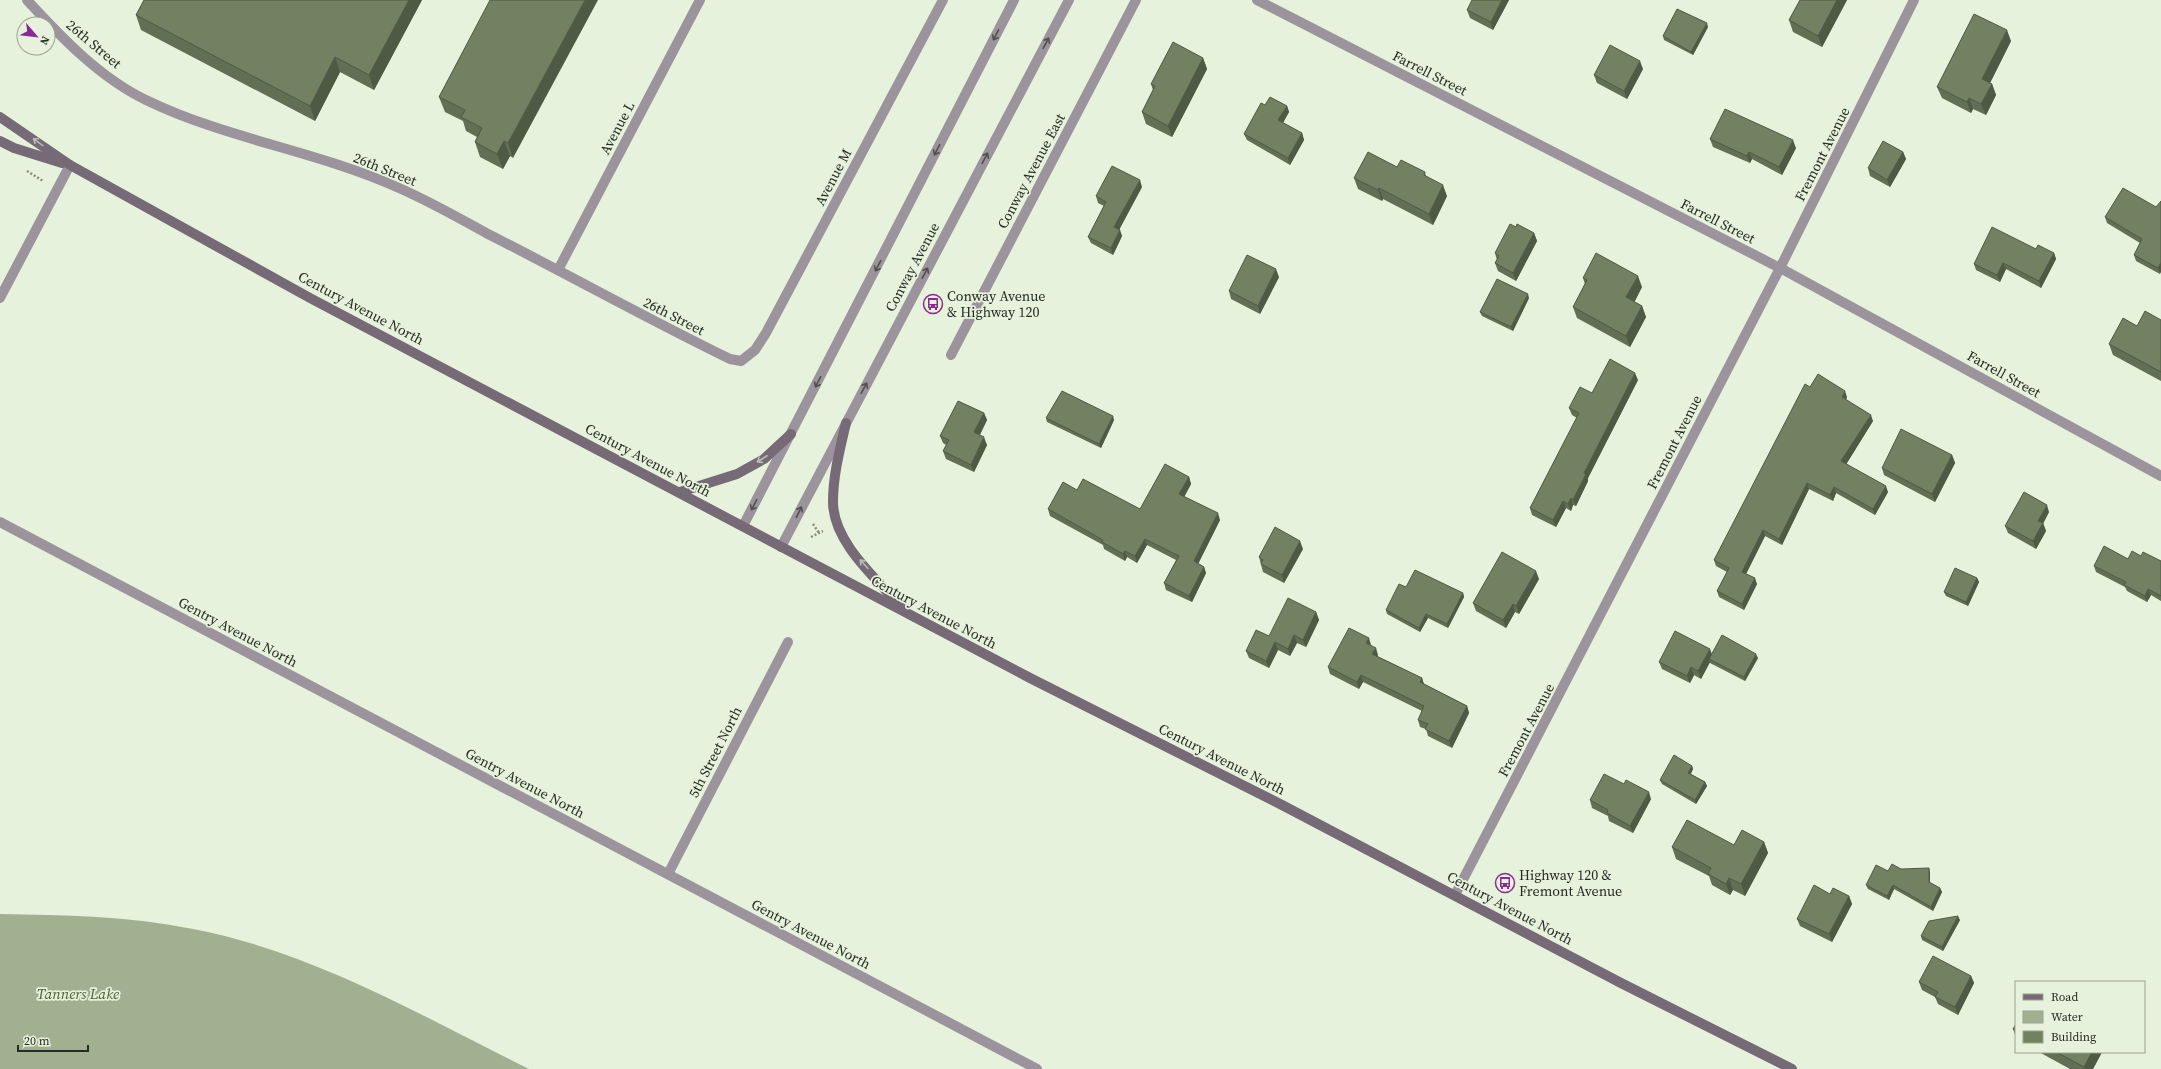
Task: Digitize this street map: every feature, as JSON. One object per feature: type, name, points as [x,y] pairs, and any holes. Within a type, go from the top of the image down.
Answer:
[{"type":"main road","name":"Century Avenue North","points":[[0,118],[70,165],[310,298],[680,492],[908,614],[1455,895],[1621,983],[1792,1069]]},
{"type":"main road","name":"Century Avenue North","points":[[0,140],[14,148],[70,165]]},
{"type":"main road","points":[[846,423],[834,487],[833,503],[838,526],[848,545],[908,614]]},
{"type":"main road","points":[[680,492],[744,470],[764,459],[791,434]]},
{"type":"street","name":"26th Street","points":[[27,0],[63,38],[104,73],[144,99],[191,119],[345,167],[399,188],[558,270],[646,318],[730,359],[740,361]]},
{"type":"street","name":"Avenue L","points":[[558,270],[700,0]]},
{"type":"street","name":"Avenue M","points":[[740,361],[755,350],[766,333],[943,0]]},
{"type":"street","points":[[743,526],[1014,0]]},
{"type":"street","name":"Conway Avenue","points":[[781,547],[1069,0]]},
{"type":"street","name":"Conway Avenue East","points":[[951,355],[1136,0]]},
{"type":"street","name":"Farrell Street","points":[[1257,0],[1780,268],[2161,476]]},
{"type":"street","name":"Fremont Avenue","points":[[1455,895],[1780,268],[1914,0]]},
{"type":"street","points":[[0,298],[70,165]]},
{"type":"street","name":"Gentry Avenue North","points":[[0,522],[1037,1069]]},
{"type":"street","name":"5th Street North","points":[[668,874],[788,642]]},
{"type":"path","points":[[810,520],[819,533]]},
{"type":"path","points":[[811,537],[826,530]]},
{"type":"water","name":"Tanners Lake","points":[[0,914],[72,916],[145,921],[193,929],[237,939],[281,953],[365,987],[529,1069],[0,1069]]},
{"type":"building","points":[[144,0],[409,0],[369,75],[335,57],[310,106],[136,15]]},
{"type":"building","points":[[490,0],[585,0],[508,143],[504,141],[497,154],[475,142],[482,128],[461,117],[465,110],[439,97]]},
{"type":"building","points":[[1472,0],[1502,0],[1491,22],[1467,10]]},
{"type":"building","points":[[1800,0],[1837,0],[1818,36],[1789,20]]},
{"type":"building","points":[[1677,9],[1707,23],[1691,52],[1663,36]]},
{"type":"building","points":[[1974,14],[2007,30],[1982,79],[1992,84],[1981,104],[1969,98],[1967,102],[1937,87]]},
{"type":"building","points":[[1173,42],[1203,58],[1168,126],[1142,112],[1155,86],[1151,84]]},
{"type":"building","points":[[1610,45],[1640,61],[1624,91],[1594,75]]},
{"type":"building","points":[[1270,97],[1287,106],[1278,120],[1302,133],[1288,158],[1244,134],[1261,103],[1265,105]]},
{"type":"building","points":[[1725,109],[1793,140],[1779,167],[1749,152],[1747,156],[1710,139]]},
{"type":"building","points":[[1883,141],[1903,152],[1887,180],[1868,168]]},
{"type":"building","points":[[1368,152],[1397,167],[1401,160],[1425,172],[1424,175],[1443,185],[1429,214],[1379,188],[1378,190],[1354,178]]},
{"type":"building","points":[[1112,166],[1140,180],[1114,227],[1120,230],[1111,248],[1088,237],[1106,202],[1096,196]]},
{"type":"building","points":[[2123,188],[2156,207],[2161,201],[2161,262],[2158,268],[2134,255],[2142,239],[2105,217]]},
{"type":"building","points":[[1510,224],[1516,227],[1517,224],[1534,233],[1513,273],[1495,263],[1499,256],[1495,253]]},
{"type":"building","points":[[1992,227],[2036,249],[2038,245],[2054,253],[2039,281],[2003,263],[1997,275],[1974,264]]},
{"type":"building","points":[[1596,253],[1638,276],[1626,297],[1642,306],[1626,336],[1573,307],[1587,280],[1583,278]]},
{"type":"building","points":[[1247,255],[1276,269],[1258,306],[1229,291]]},
{"type":"building","points":[[1497,279],[1528,294],[1511,327],[1480,312]]},
{"type":"building","points":[[2145,311],[2161,320],[2161,372],[2109,344],[2123,318],[2137,326]]},
{"type":"building","points":[[1610,359],[1635,373],[1584,473],[1586,474],[1573,500],[1571,498],[1568,504],[1563,501],[1553,520],[1530,508],[1579,413],[1569,408],[1580,387],[1592,393]]},
{"type":"building","points":[[1818,374],[1845,391],[1842,397],[1871,415],[1841,461],[1886,486],[1873,509],[1834,487],[1830,495],[1807,483],[1779,539],[1763,530],[1742,572],[1755,578],[1742,604],[1717,591],[1729,568],[1714,560],[1805,384],[1810,387]]},
{"type":"building","points":[[1062,391],[1113,416],[1099,444],[1046,418]]},
{"type":"building","points":[[958,401],[984,413],[974,432],[984,437],[971,465],[943,451],[949,440],[940,436]]},
{"type":"building","points":[[1901,429],[1952,455],[1932,494],[1882,468]]},
{"type":"building","points":[[1165,464],[1189,477],[1179,494],[1218,513],[1194,561],[1204,567],[1189,596],[1164,583],[1179,556],[1145,539],[1135,556],[1125,551],[1123,554],[1102,542],[1103,540],[1048,509],[1063,482],[1077,490],[1083,479],[1140,509]]},
{"type":"building","points":[[2024,492],[2047,505],[2038,521],[2043,523],[2033,541],[2005,526]]},
{"type":"building","points":[[1275,527],[1300,541],[1282,575],[1261,564],[1263,560],[1259,557]]},
{"type":"building","points":[[2104,546],[2128,559],[2132,551],[2141,556],[2143,552],[2161,561],[2161,596],[2148,589],[2145,596],[2124,585],[2126,582],[2094,566]]},
{"type":"building","points":[[1502,552],[1536,571],[1516,606],[1513,604],[1503,620],[1473,603]]},
{"type":"building","points":[[1955,568],[1977,578],[1966,602],[1944,592]]},
{"type":"building","points":[[1415,570],[1463,593],[1447,624],[1426,614],[1419,628],[1386,610],[1399,584],[1406,587]]},
{"type":"building","points":[[1288,598],[1316,612],[1303,640],[1294,635],[1288,649],[1275,642],[1266,661],[1246,651],[1256,630],[1269,636]]},
{"type":"building","points":[[1349,628],[1369,638],[1366,643],[1376,648],[1372,654],[1422,678],[1420,682],[1467,706],[1449,741],[1425,729],[1428,724],[1418,720],[1424,706],[1361,675],[1357,682],[1328,667]]},
{"type":"building","points":[[1675,631],[1710,649],[1698,671],[1691,667],[1687,676],[1659,662]]},
{"type":"building","points":[[1722,635],[1756,654],[1744,677],[1709,659]]},
{"type":"building","points":[[1674,755],[1692,766],[1688,773],[1705,782],[1695,800],[1660,780]]},
{"type":"building","points":[[1604,774],[1624,784],[1626,780],[1649,792],[1630,826],[1607,813],[1608,810],[1590,800]]},
{"type":"building","points":[[1687,820],[1734,845],[1742,830],[1764,842],[1741,884],[1729,878],[1726,884],[1708,874],[1711,868],[1672,847]]},
{"type":"building","points":[[1892,864],[1901,869],[1929,868],[1929,882],[1940,888],[1931,907],[1893,885],[1887,896],[1866,885],[1876,865],[1888,871]]},
{"type":"building","points":[[1814,885],[1830,894],[1833,888],[1849,896],[1829,934],[1797,919]]},
{"type":"building","points":[[1958,916],[1942,947],[1921,936],[1929,921]]},
{"type":"building","points":[[1933,956],[1971,976],[1955,1007],[1935,997],[1938,992],[1919,982]]},
{"type":"building","points":[[2058,1053],[2091,1053],[2084,1067]]},
{"type":"place","name":"Conway Avenue & Highway 120","points":[[933,304]]},
{"type":"place","name":"Highway 120 & Fremont Avenue","points":[[1505,883]]}]
